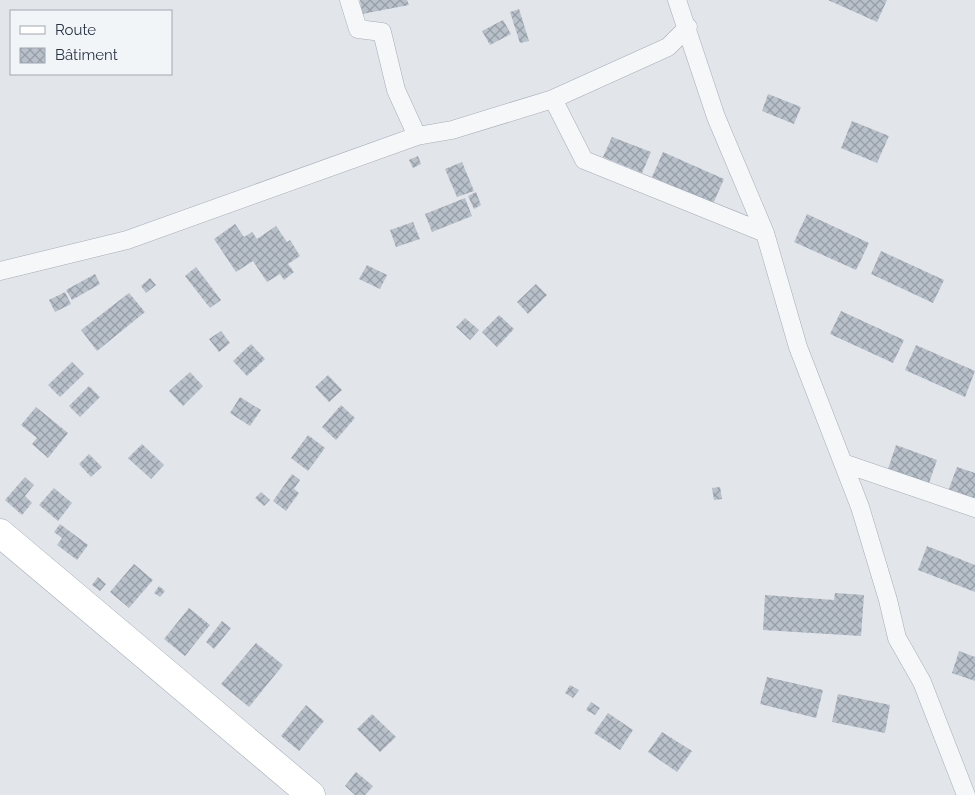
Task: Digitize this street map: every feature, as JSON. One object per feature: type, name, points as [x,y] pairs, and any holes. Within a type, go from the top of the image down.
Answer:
[{"type":"main road","points":[[0,533],[311,795]]},
{"type":"street","points":[[349,0],[358,29],[382,32],[396,90],[418,136]]},
{"type":"street","points":[[677,0],[688,27],[716,117],[765,233],[798,347],[865,525],[888,600],[897,638],[922,682],[966,795]]},
{"type":"street","points":[[0,271],[127,240],[418,136],[452,130],[553,99],[668,47],[688,27]]},
{"type":"street","points":[[553,99],[584,160],[765,233]]},
{"type":"street","points":[[843,463],[975,508]]},
{"type":"building","points":[[360,0],[407,0],[409,5],[362,14]]},
{"type":"building","points":[[828,0],[887,0],[877,22]]},
{"type":"building","points":[[519,9],[529,41],[520,43],[510,12]]},
{"type":"building","points":[[503,20],[511,34],[490,45],[482,31]]},
{"type":"building","points":[[768,94],[801,107],[794,124],[762,111]]},
{"type":"building","points":[[852,121],[889,136],[877,163],[841,148]]},
{"type":"building","points":[[612,137],[651,152],[642,173],[603,157]]},
{"type":"building","points":[[663,152],[724,179],[713,204],[652,177]]},
{"type":"building","points":[[418,156],[421,164],[413,168],[409,160]]},
{"type":"building","points":[[462,162],[474,191],[457,197],[445,169]]},
{"type":"building","points":[[476,192],[481,205],[474,209],[468,196]]},
{"type":"building","points":[[465,198],[472,216],[432,232],[425,214]]},
{"type":"building","points":[[807,214],[869,243],[856,270],[794,242]]},
{"type":"building","points":[[413,222],[420,239],[396,247],[390,230]]},
{"type":"building","points":[[235,224],[244,237],[252,232],[257,239],[276,226],[287,242],[290,240],[300,256],[288,264],[294,272],[284,280],[280,274],[267,282],[253,261],[236,272],[214,239]]},
{"type":"building","points":[[881,251],[944,280],[933,303],[871,274]]},
{"type":"building","points":[[367,265],[387,275],[380,289],[359,279]]},
{"type":"building","points":[[196,267],[221,300],[210,308],[185,276]]},
{"type":"building","points":[[95,274],[100,284],[72,300],[66,290]]},
{"type":"building","points":[[150,278],[156,285],[146,293],[141,286]]},
{"type":"building","points":[[536,284],[547,295],[528,314],[517,302]]},
{"type":"building","points":[[65,292],[71,304],[55,312],[49,300]]},
{"type":"building","points":[[129,293],[145,312],[97,351],[81,330]]},
{"type":"building","points":[[841,311],[904,340],[893,363],[830,334]]},
{"type":"building","points":[[499,315],[514,329],[497,347],[482,332]]},
{"type":"building","points":[[465,318],[479,330],[470,340],[456,327]]},
{"type":"building","points":[[221,331],[230,343],[219,352],[209,339]]},
{"type":"building","points":[[251,344],[265,359],[247,376],[233,361]]},
{"type":"building","points":[[916,345],[975,371],[965,397],[905,370]]},
{"type":"building","points":[[72,362],[84,374],[60,397],[48,385]]},
{"type":"building","points":[[190,372],[203,386],[183,406],[169,391]]},
{"type":"building","points":[[328,375],[342,390],[329,402],[315,387]]},
{"type":"building","points":[[89,386],[100,397],[80,417],[69,406]]},
{"type":"building","points":[[240,397],[261,410],[250,426],[230,413]]},
{"type":"building","points":[[341,405],[355,418],[336,440],[322,427]]},
{"type":"building","points":[[36,407],[68,433],[48,458],[32,444],[37,438],[21,425]]},
{"type":"building","points":[[308,435],[325,448],[308,471],[291,458]]},
{"type":"building","points":[[142,444],[164,465],[151,479],[128,458]]},
{"type":"building","points":[[896,445],[937,460],[929,483],[888,469]]},
{"type":"building","points":[[89,454],[102,467],[91,477],[79,464]]},
{"type":"building","points":[[957,467],[975,473],[975,500],[948,491]]},
{"type":"building","points":[[292,474],[300,480],[294,489],[299,493],[286,511],[273,501]]},
{"type":"building","points":[[25,477],[34,485],[25,496],[32,503],[22,515],[5,500]]},
{"type":"building","points":[[720,487],[722,499],[714,500],[712,488]]},
{"type":"building","points":[[54,488],[72,503],[58,521],[39,505]]},
{"type":"building","points":[[261,492],[270,500],[264,506],[255,498]]},
{"type":"building","points":[[60,524],[88,545],[77,560],[57,545],[62,538],[54,532]]},
{"type":"building","points":[[927,546],[975,565],[975,592],[918,570]]},
{"type":"building","points":[[134,564],[153,580],[129,608],[110,592]]},
{"type":"building","points":[[98,577],[106,584],[100,591],[92,585]]},
{"type":"building","points":[[159,586],[165,591],[160,597],[154,593]]},
{"type":"building","points":[[835,593],[864,595],[861,636],[763,630],[765,595],[834,600]]},
{"type":"building","points":[[189,608],[210,625],[185,656],[164,639]]},
{"type":"building","points":[[222,621],[231,628],[214,649],[206,642]]},
{"type":"building","points":[[256,643],[283,665],[249,707],[221,684]]},
{"type":"building","points":[[959,651],[975,657],[975,681],[952,673]]},
{"type":"building","points":[[767,677],[823,690],[816,718],[760,704]]},
{"type":"building","points":[[570,685],[579,690],[573,698],[565,693]]},
{"type":"building","points":[[838,694],[890,705],[885,733],[832,722]]},
{"type":"building","points":[[591,702],[600,708],[595,715],[586,710]]},
{"type":"building","points":[[306,705],[324,721],[299,751],[281,736]]},
{"type":"building","points":[[608,713],[633,730],[620,750],[594,733]]},
{"type":"building","points":[[372,714],[396,737],[380,752],[357,729]]},
{"type":"building","points":[[662,732],[692,751],[677,772],[648,752]]},
{"type":"building","points":[[356,772],[373,786],[365,795],[355,795],[345,786]]}]
